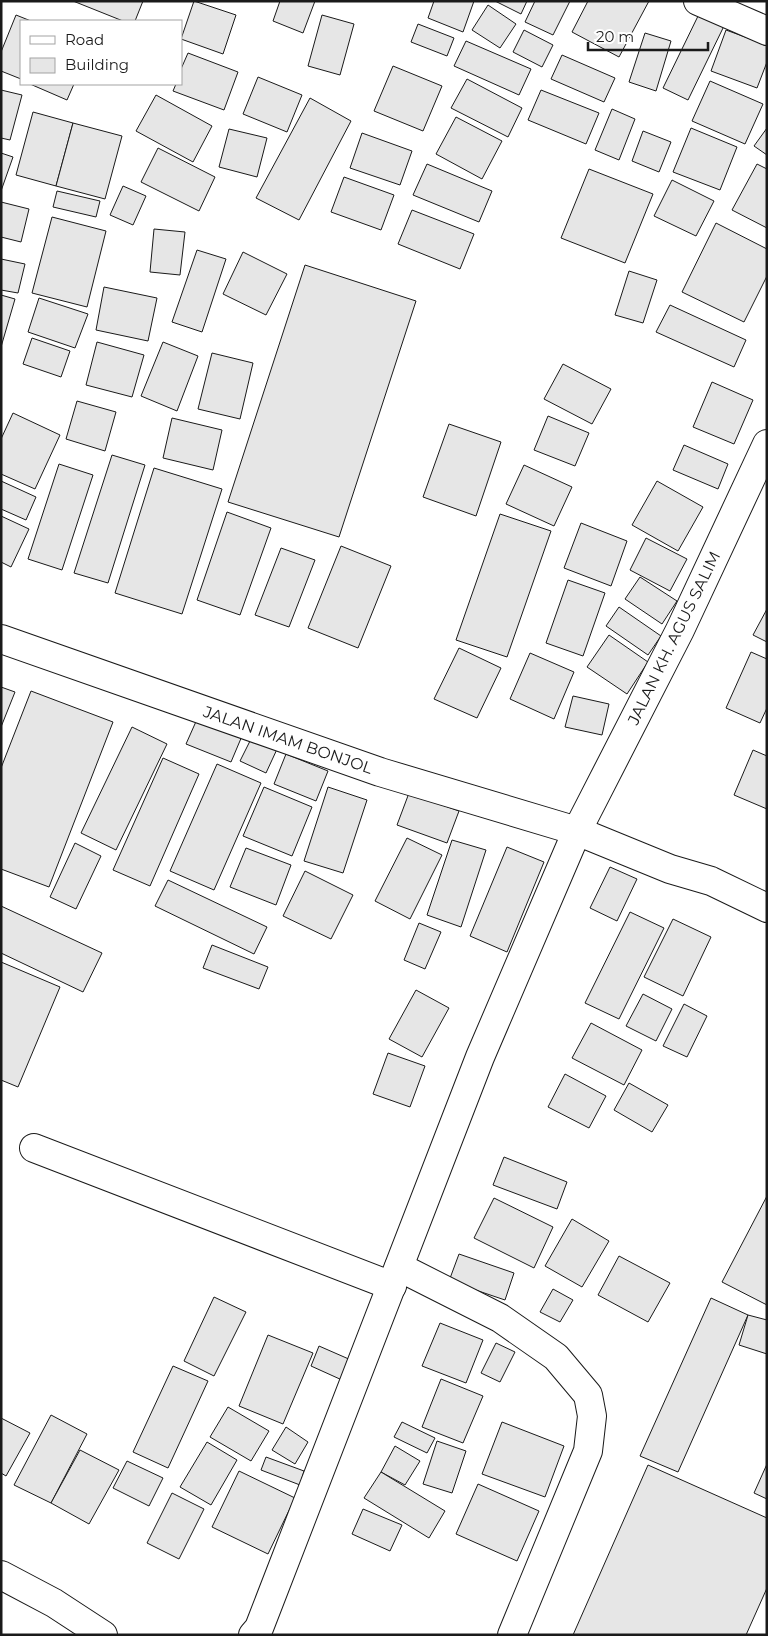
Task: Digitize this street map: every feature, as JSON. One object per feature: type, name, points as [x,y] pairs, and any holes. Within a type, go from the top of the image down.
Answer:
[{"type":"street","points":[[698,1],[767,31]]},
{"type":"street","name":"JALAN KH. AGUS SALIM","points":[[253,1635],[259,1628],[480,1057],[577,831],[680,630],[767,444]]},
{"type":"street","name":"JALAN IMAM BONJOL","points":[[1,639],[380,772],[577,831],[670,869],[711,881],[767,908]]},
{"type":"street","points":[[34,1148],[396,1276],[508,1324],[556,1356],[588,1395],[592,1416],[588,1451],[512,1635]]},
{"type":"street","points":[[1,1575],[54,1603],[103,1635]]},
{"type":"building","points":[[73,1],[143,1],[135,20],[120,20]]},
{"type":"building","points":[[194,1],[236,15],[223,54],[182,39]]},
{"type":"building","points":[[280,1],[315,1],[303,33],[273,21]]},
{"type":"building","points":[[434,1],[474,1],[463,32],[428,18]]},
{"type":"building","points":[[495,1],[527,1],[521,14]]},
{"type":"building","points":[[535,1],[570,1],[553,35],[525,22]]},
{"type":"building","points":[[588,1],[649,1],[619,57],[572,32]]},
{"type":"building","points":[[488,5],[516,24],[500,48],[472,30]]},
{"type":"building","points":[[699,14],[724,26],[688,100],[663,88]]},
{"type":"building","points":[[16,15],[28,20],[20,20],[20,79],[1,71],[1,52]]},
{"type":"building","points":[[322,15],[354,24],[340,75],[308,66]]},
{"type":"building","points":[[418,24],[454,38],[447,56],[411,42]]},
{"type":"building","points":[[524,30],[553,45],[542,67],[513,52]]},
{"type":"building","points":[[726,30],[767,45],[767,62],[757,88],[711,71]]},
{"type":"building","points":[[645,33],[671,41],[656,91],[629,82]]},
{"type":"building","points":[[466,41],[531,69],[519,95],[454,66]]},
{"type":"building","points":[[188,53],[238,72],[224,110],[173,91],[176,85],[182,85],[182,67]]},
{"type":"building","points":[[562,55],[615,78],[604,102],[551,79]]},
{"type":"building","points":[[393,66],[442,86],[423,131],[374,111]]},
{"type":"building","points":[[258,77],[302,95],[287,132],[243,114]]},
{"type":"building","points":[[467,79],[522,108],[508,137],[451,108]]},
{"type":"building","points":[[710,81],[763,104],[745,144],[692,121]]},
{"type":"building","points":[[32,85],[74,85],[67,100]]},
{"type":"building","points":[[1,90],[22,95],[10,140],[1,138]]},
{"type":"building","points":[[541,90],[599,113],[586,144],[528,120]]},
{"type":"building","points":[[156,95],[212,126],[193,162],[136,131]]},
{"type":"building","points":[[310,98],[351,121],[299,220],[256,198]]},
{"type":"building","points":[[612,109],[635,119],[619,160],[595,150]]},
{"type":"building","points":[[33,112],[73,123],[56,186],[16,175]]},
{"type":"building","points":[[456,117],[502,141],[482,179],[436,154]]},
{"type":"building","points":[[73,123],[122,136],[105,199],[56,186]]},
{"type":"building","points":[[691,128],[737,147],[720,190],[673,172]]},
{"type":"building","points":[[767,128],[767,155],[754,146]]},
{"type":"building","points":[[229,129],[267,138],[257,177],[219,167]]},
{"type":"building","points":[[643,131],[671,142],[659,172],[632,161]]},
{"type":"building","points":[[362,133],[412,151],[400,185],[350,168]]},
{"type":"building","points":[[158,148],[215,177],[199,211],[141,182]]},
{"type":"building","points":[[1,153],[13,157],[1,191]]},
{"type":"building","points":[[427,164],[492,191],[479,222],[413,195]]},
{"type":"building","points":[[757,164],[767,169],[767,228],[732,210]]},
{"type":"building","points":[[589,169],[653,194],[625,263],[561,238]]},
{"type":"building","points":[[344,177],[394,195],[381,230],[331,212]]},
{"type":"building","points":[[672,180],[714,201],[696,236],[654,216]]},
{"type":"building","points":[[123,186],[146,196],[133,225],[110,215]]},
{"type":"building","points":[[57,191],[100,201],[96,217],[53,207]]},
{"type":"building","points":[[1,202],[29,209],[21,242],[1,237]]},
{"type":"building","points":[[412,210],[474,234],[460,269],[398,244]]},
{"type":"building","points":[[52,217],[106,231],[87,307],[32,293]]},
{"type":"building","points":[[716,223],[767,249],[767,276],[744,322],[682,292]]},
{"type":"building","points":[[154,229],[185,232],[180,275],[150,272]]},
{"type":"building","points":[[197,250],[226,259],[202,332],[172,322]]},
{"type":"building","points":[[243,252],[287,274],[266,315],[223,294]]},
{"type":"building","points":[[1,259],[25,264],[18,293],[1,290]]},
{"type":"building","points":[[305,265],[416,301],[339,537],[228,502]]},
{"type":"building","points":[[629,271],[657,280],[643,323],[615,315]]},
{"type":"building","points":[[104,287],[157,298],[148,341],[96,330]]},
{"type":"building","points":[[1,295],[15,299],[1,347]]},
{"type":"building","points":[[39,298],[88,314],[75,348],[28,332]]},
{"type":"building","points":[[670,305],[746,340],[734,367],[656,332]]},
{"type":"building","points":[[32,338],[70,351],[61,377],[23,364]]},
{"type":"building","points":[[97,342],[144,355],[132,397],[86,385]]},
{"type":"building","points":[[163,342],[198,356],[177,411],[141,396]]},
{"type":"building","points":[[212,353],[253,363],[240,419],[198,409]]},
{"type":"building","points":[[563,364],[611,389],[592,424],[544,399]]},
{"type":"building","points":[[712,382],[753,400],[734,444],[693,427]]},
{"type":"building","points":[[77,401],[116,412],[105,451],[66,439]]},
{"type":"building","points":[[13,413],[60,435],[35,489],[1,474],[1,439]]},
{"type":"building","points":[[548,416],[589,433],[575,466],[534,450]]},
{"type":"building","points":[[172,418],[222,430],[213,470],[163,458]]},
{"type":"building","points":[[449,424],[501,442],[476,516],[423,497]]},
{"type":"building","points":[[684,445],[728,464],[718,489],[673,470]]},
{"type":"building","points":[[112,455],[145,465],[108,583],[74,573]]},
{"type":"building","points":[[59,464],[93,475],[62,570],[28,559]]},
{"type":"building","points":[[524,465],[572,487],[554,526],[506,504]]},
{"type":"building","points":[[154,468],[222,489],[182,614],[115,593]]},
{"type":"building","points":[[1,481],[36,497],[26,520],[1,509]]},
{"type":"building","points":[[657,481],[703,507],[678,551],[632,525]]},
{"type":"building","points":[[227,512],[271,528],[240,615],[197,600]]},
{"type":"building","points":[[500,514],[551,531],[507,657],[456,640]]},
{"type":"building","points":[[1,516],[29,529],[11,567],[1,562]]},
{"type":"building","points":[[581,523],[627,541],[611,586],[564,568]]},
{"type":"building","points":[[646,538],[687,559],[670,591],[630,570]]},
{"type":"building","points":[[341,546],[391,566],[358,648],[308,628]]},
{"type":"building","points":[[281,548],[315,560],[289,627],[255,615]]},
{"type":"building","points":[[640,577],[677,601],[662,624],[625,599]]},
{"type":"building","points":[[568,580],[605,593],[583,656],[546,643]]},
{"type":"building","points":[[619,607],[661,636],[648,655],[606,626]]},
{"type":"building","points":[[767,609],[767,642],[753,635]]},
{"type":"building","points":[[609,635],[648,662],[627,694],[587,667]]},
{"type":"building","points":[[459,648],[501,668],[477,718],[434,699]]},
{"type":"building","points":[[751,652],[767,659],[767,708],[760,723],[726,708]]},
{"type":"building","points":[[530,653],[574,672],[554,719],[510,699]]},
{"type":"building","points":[[1,687],[15,692],[1,727]]},
{"type":"building","points":[[31,691],[113,722],[49,887],[1,869],[1,768]]},
{"type":"building","points":[[573,696],[609,704],[602,735],[565,727]]},
{"type":"building","points":[[198,717],[242,736],[231,762],[186,744]]},
{"type":"building","points":[[132,727],[167,744],[116,850],[81,833]]},
{"type":"building","points":[[253,735],[278,747],[266,773],[240,761]]},
{"type":"building","points":[[753,750],[767,756],[767,809],[734,795]]},
{"type":"building","points":[[286,754],[328,771],[316,801],[274,784]]},
{"type":"building","points":[[163,758],[199,774],[150,886],[113,870]]},
{"type":"building","points":[[217,764],[261,783],[214,890],[170,871]]},
{"type":"building","points":[[264,787],[312,807],[292,856],[243,836]]},
{"type":"building","points":[[328,787],[367,800],[343,873],[304,861]]},
{"type":"building","points":[[409,793],[459,811],[447,843],[397,825]]},
{"type":"building","points":[[407,838],[442,855],[410,919],[375,901]]},
{"type":"building","points":[[452,840],[486,850],[461,927],[427,915]]},
{"type":"building","points":[[75,843],[101,856],[76,909],[50,897]]},
{"type":"building","points":[[507,847],[544,862],[507,952],[470,936]]},
{"type":"building","points":[[246,848],[291,865],[276,905],[230,887]]},
{"type":"building","points":[[610,867],[637,879],[617,921],[590,908]]},
{"type":"building","points":[[305,871],[353,895],[331,939],[283,916]]},
{"type":"building","points":[[168,880],[267,927],[254,954],[155,906]]},
{"type":"building","points":[[1,906],[102,953],[83,992],[1,953]]},
{"type":"building","points":[[630,912],[664,928],[619,1019],[585,1003]]},
{"type":"building","points":[[673,919],[711,937],[683,996],[644,977]]},
{"type":"building","points":[[419,923],[441,932],[425,969],[404,960]]},
{"type":"building","points":[[212,945],[268,967],[259,989],[203,968]]},
{"type":"building","points":[[1,962],[60,987],[18,1087],[1,1080]]},
{"type":"building","points":[[416,990],[449,1008],[422,1057],[389,1039]]},
{"type":"building","points":[[643,994],[672,1009],[656,1041],[626,1026]]},
{"type":"building","points":[[684,1004],[707,1016],[687,1057],[663,1046]]},
{"type":"building","points":[[591,1023],[642,1050],[624,1085],[572,1058]]},
{"type":"building","points":[[388,1053],[425,1066],[410,1107],[373,1094]]},
{"type":"building","points":[[565,1074],[606,1096],[589,1128],[548,1107]]},
{"type":"building","points":[[629,1083],[668,1105],[652,1132],[614,1110]]},
{"type":"building","points":[[504,1157],[567,1182],[557,1209],[493,1185]]},
{"type":"building","points":[[767,1196],[767,1305],[722,1282]]},
{"type":"building","points":[[494,1198],[553,1227],[534,1268],[474,1238]]},
{"type":"building","points":[[572,1219],[609,1241],[582,1287],[545,1266]]},
{"type":"building","points":[[459,1254],[514,1273],[505,1300],[449,1281]]},
{"type":"building","points":[[619,1256],[670,1283],[648,1322],[598,1295]]},
{"type":"building","points":[[553,1289],[573,1300],[560,1322],[540,1312]]},
{"type":"building","points":[[214,1297],[246,1312],[214,1376],[184,1361]]},
{"type":"building","points":[[711,1298],[748,1315],[678,1472],[640,1456]]},
{"type":"building","points":[[748,1315],[767,1320],[767,1354],[739,1345]]},
{"type":"building","points":[[440,1323],[483,1340],[466,1383],[422,1366]]},
{"type":"building","points":[[268,1335],[313,1353],[283,1424],[239,1406]]},
{"type":"building","points":[[496,1343],[515,1352],[500,1382],[481,1373]]},
{"type":"building","points":[[319,1346],[351,1360],[342,1380],[311,1366]]},
{"type":"building","points":[[173,1366],[208,1381],[168,1468],[133,1452]]},
{"type":"building","points":[[441,1379],[483,1396],[463,1443],[422,1427]]},
{"type":"building","points":[[228,1407],[269,1431],[251,1461],[210,1437]]},
{"type":"building","points":[[51,1415],[87,1434],[51,1503],[14,1485]]},
{"type":"building","points":[[1,1418],[30,1433],[6,1476],[1,1473]]},
{"type":"building","points":[[402,1422],[435,1438],[427,1453],[394,1437]]},
{"type":"building","points":[[502,1422],[564,1446],[545,1497],[482,1474]]},
{"type":"building","points":[[286,1427],[308,1442],[295,1464],[272,1450]]},
{"type":"building","points":[[437,1441],[466,1451],[452,1493],[423,1484]]},
{"type":"building","points":[[207,1442],[237,1460],[211,1505],[180,1487]]},
{"type":"building","points":[[395,1446],[420,1461],[405,1485],[381,1472]]},
{"type":"building","points":[[80,1450],[119,1470],[89,1524],[51,1503]]},
{"type":"building","points":[[266,1457],[304,1471],[300,1485],[261,1470]]},
{"type":"building","points":[[127,1461],[163,1478],[149,1506],[113,1488]]},
{"type":"building","points":[[767,1464],[767,1499],[754,1493]]},
{"type":"building","points":[[648,1465],[767,1518],[767,1588],[746,1635],[573,1635]]},
{"type":"building","points":[[239,1471],[295,1498],[268,1554],[212,1527]]},
{"type":"building","points":[[381,1472],[445,1511],[429,1538],[364,1498]]},
{"type":"building","points":[[478,1484],[539,1511],[517,1561],[456,1534]]},
{"type":"building","points":[[172,1493],[204,1509],[179,1559],[147,1543]]},
{"type":"building","points":[[363,1509],[402,1525],[390,1551],[352,1534]]}]
